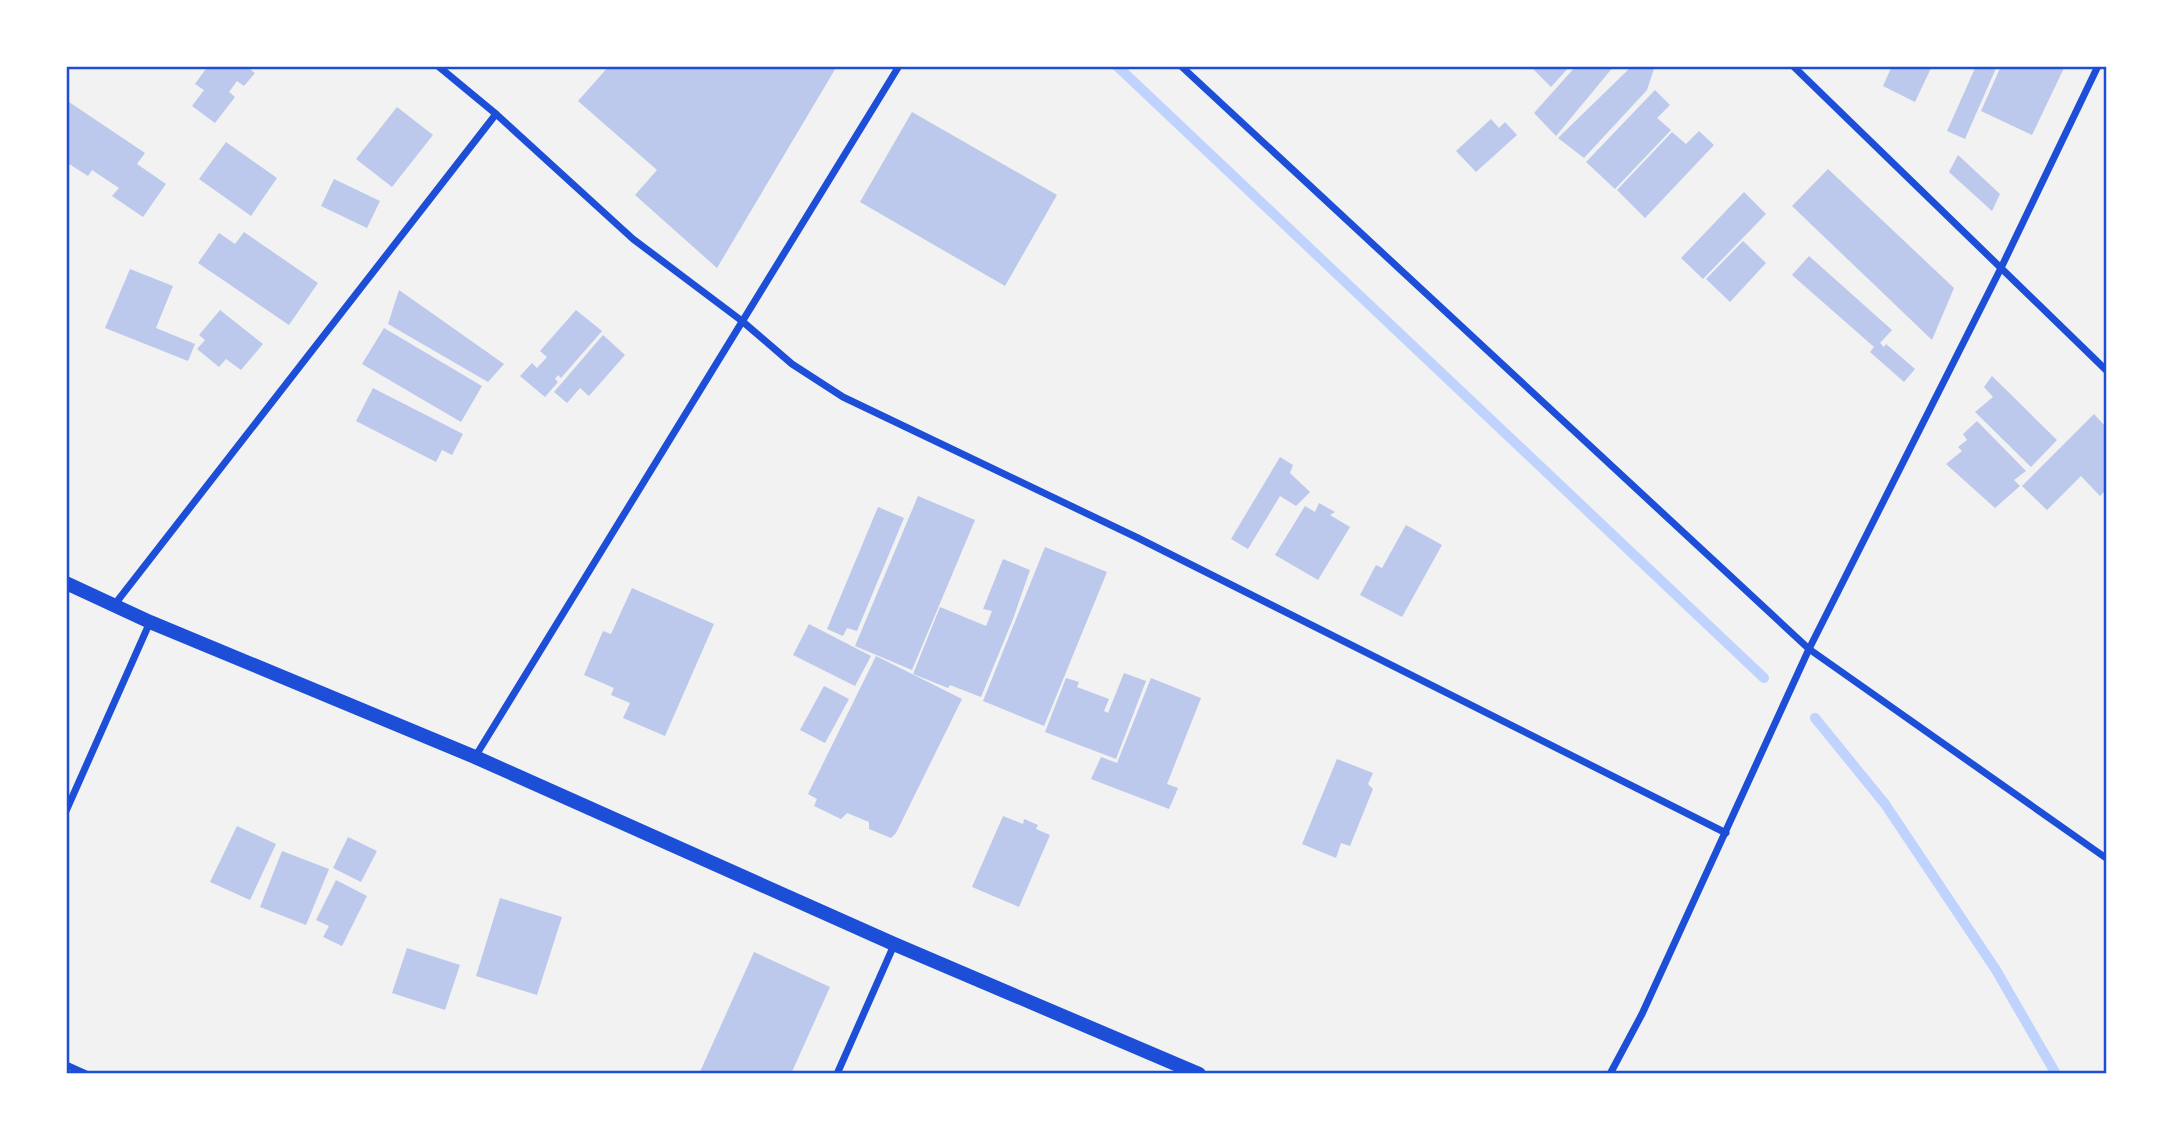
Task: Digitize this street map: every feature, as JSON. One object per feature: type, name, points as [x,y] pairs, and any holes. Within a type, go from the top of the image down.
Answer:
[{"type":"main road","points":[[66,583],[150,622],[475,757],[894,944],[1199,1073]]},
{"type":"street","points":[[438,66],[496,114],[633,239],[742,321],[792,364],[842,397],[1138,538],[1726,832]]},
{"type":"street","points":[[475,757],[899,66]]},
{"type":"street","points":[[1181,66],[1809,649],[2106,858]]},
{"type":"street","points":[[1793,66],[2106,370]]},
{"type":"street","points":[[1610,1073],[1642,1014],[1809,649],[2001,268],[2098,66]]},
{"type":"street","points":[[115,604],[496,114]]},
{"type":"street","points":[[66,811],[150,622]]},
{"type":"street","points":[[837,1073],[894,944]]},
{"type":"street","points":[[66,1065],[86,1073]]},
{"type":"building","points":[[208,66],[246,66],[255,73],[244,86],[237,81],[229,92],[235,97],[215,123],[192,106],[204,90],[195,84]]},
{"type":"building","points":[[609,66],[837,66],[717,268],[635,195],[657,170],[578,101]]},
{"type":"building","points":[[1530,66],[1570,66],[1551,87]]},
{"type":"building","points":[[1576,66],[1614,66],[1556,136],[1534,113]]},
{"type":"building","points":[[1632,66],[1655,66],[1647,90],[1584,158],[1558,138]]},
{"type":"building","points":[[1892,66],[1932,66],[1915,102],[1883,86]]},
{"type":"building","points":[[1976,66],[1997,66],[1965,139],[1947,131]]},
{"type":"building","points":[[2001,66],[2065,66],[2032,135],[1981,111]]},
{"type":"building","points":[[1655,90],[1670,105],[1657,118],[1671,130],[1615,189],[1586,162]]},
{"type":"building","points":[[66,100],[145,153],[137,164],[166,184],[143,217],[112,196],[119,188],[92,170],[88,176],[66,162]]},
{"type":"building","points":[[397,107],[433,135],[392,187],[356,159]]},
{"type":"building","points":[[912,112],[1057,195],[1005,286],[860,202]]},
{"type":"building","points":[[1491,119],[1499,128],[1505,122],[1517,135],[1476,172],[1456,151]]},
{"type":"building","points":[[1699,131],[1714,145],[1645,218],[1617,190],[1672,132],[1686,144]]},
{"type":"building","points":[[226,142],[277,178],[251,216],[199,179]]},
{"type":"building","points":[[1958,155],[2000,194],[1992,211],[1949,172]]},
{"type":"building","points":[[1828,169],[1954,288],[1932,340],[1792,206]]},
{"type":"building","points":[[334,179],[380,201],[367,228],[321,206]]},
{"type":"building","points":[[1744,192],[1766,214],[1703,279],[1681,258]]},
{"type":"building","points":[[244,232],[318,283],[289,325],[198,263],[219,233],[235,244]]},
{"type":"building","points":[[1743,241],[1766,263],[1730,302],[1706,279]]},
{"type":"building","points":[[1809,256],[1892,330],[1880,343],[1884,347],[1886,344],[1915,369],[1904,382],[1870,352],[1874,347],[1792,275]]},
{"type":"building","points":[[130,269],[173,286],[156,328],[195,344],[188,361],[105,328]]},
{"type":"building","points":[[399,290],[504,364],[488,382],[388,324]]},
{"type":"building","points":[[220,310],[263,344],[241,370],[226,359],[219,367],[197,349],[205,340],[199,335]]},
{"type":"building","points":[[576,310],[602,331],[561,378],[558,375],[555,379],[558,382],[545,397],[520,376],[532,363],[537,368],[547,357],[540,351]]},
{"type":"building","points":[[384,328],[482,386],[461,422],[362,364]]},
{"type":"building","points":[[603,335],[625,355],[589,396],[580,388],[567,403],[554,392]]},
{"type":"building","points":[[1992,376],[2057,440],[2031,467],[1975,412],[1993,397],[1984,387]]},
{"type":"building","points":[[373,388],[463,434],[452,455],[442,450],[436,462],[356,421]]},
{"type":"building","points":[[2094,414],[2106,427],[2106,490],[2100,496],[2081,476],[2047,510],[2022,486]]},
{"type":"building","points":[[1977,421],[2026,471],[2014,480],[2020,486],[1995,508],[1946,464],[1962,451],[1958,447],[1967,440],[1963,434]]},
{"type":"building","points":[[1280,457],[1293,465],[1290,473],[1310,492],[1296,506],[1280,496],[1248,549],[1231,539]]},
{"type":"building","points":[[918,496],[975,520],[912,670],[855,646]]},
{"type":"building","points":[[1319,503],[1335,512],[1330,515],[1350,527],[1318,580],[1275,555],[1305,506],[1315,512]]},
{"type":"building","points":[[878,507],[904,518],[857,631],[847,628],[843,636],[827,629]]},
{"type":"building","points":[[1406,525],[1442,545],[1402,617],[1360,595],[1376,565],[1382,568]]},
{"type":"building","points":[[1045,547],[1107,572],[1044,726],[983,701]]},
{"type":"building","points":[[1003,559],[1030,570],[981,697],[913,674],[940,607],[986,626],[992,611],[983,609]]},
{"type":"building","points":[[632,588],[714,624],[665,736],[623,718],[630,703],[611,695],[614,688],[584,675],[603,631],[611,634]]},
{"type":"building","points":[[809,624],[871,656],[855,686],[793,655]]},
{"type":"building","points":[[876,656],[962,699],[896,833],[891,838],[869,829],[869,822],[847,813],[841,819],[814,806],[817,799],[808,794]]},
{"type":"building","points":[[1124,673],[1146,681],[1116,759],[1045,732],[1066,678],[1079,682],[1077,687],[1109,699],[1104,711],[1108,713]]},
{"type":"building","points":[[1151,678],[1201,698],[1167,784],[1178,788],[1169,809],[1091,779],[1101,757],[1117,763]]},
{"type":"building","points":[[824,686],[849,699],[825,743],[800,730]]},
{"type":"building","points":[[1337,759],[1373,773],[1368,784],[1373,789],[1350,846],[1341,843],[1336,858],[1302,844]]},
{"type":"building","points":[[1003,816],[1023,824],[1024,819],[1038,825],[1036,829],[1050,835],[1019,907],[972,887]]},
{"type":"building","points":[[237,826],[276,844],[250,900],[210,882]]},
{"type":"building","points":[[348,837],[377,851],[361,882],[333,868]]},
{"type":"building","points":[[282,851],[329,869],[306,925],[260,907]]},
{"type":"building","points":[[336,880],[367,896],[342,946],[323,937],[329,926],[316,920]]},
{"type":"building","points":[[500,898],[562,917],[537,995],[476,976]]},
{"type":"building","points":[[407,948],[460,965],[445,1010],[392,993]]},
{"type":"building","points":[[754,952],[830,987],[791,1074],[699,1074]]},
{"type":"waterway","points":[[1117,66],[1764,678]]},
{"type":"waterway","points":[[1815,718],[1885,804],[1996,970],[2056,1074]]}]
